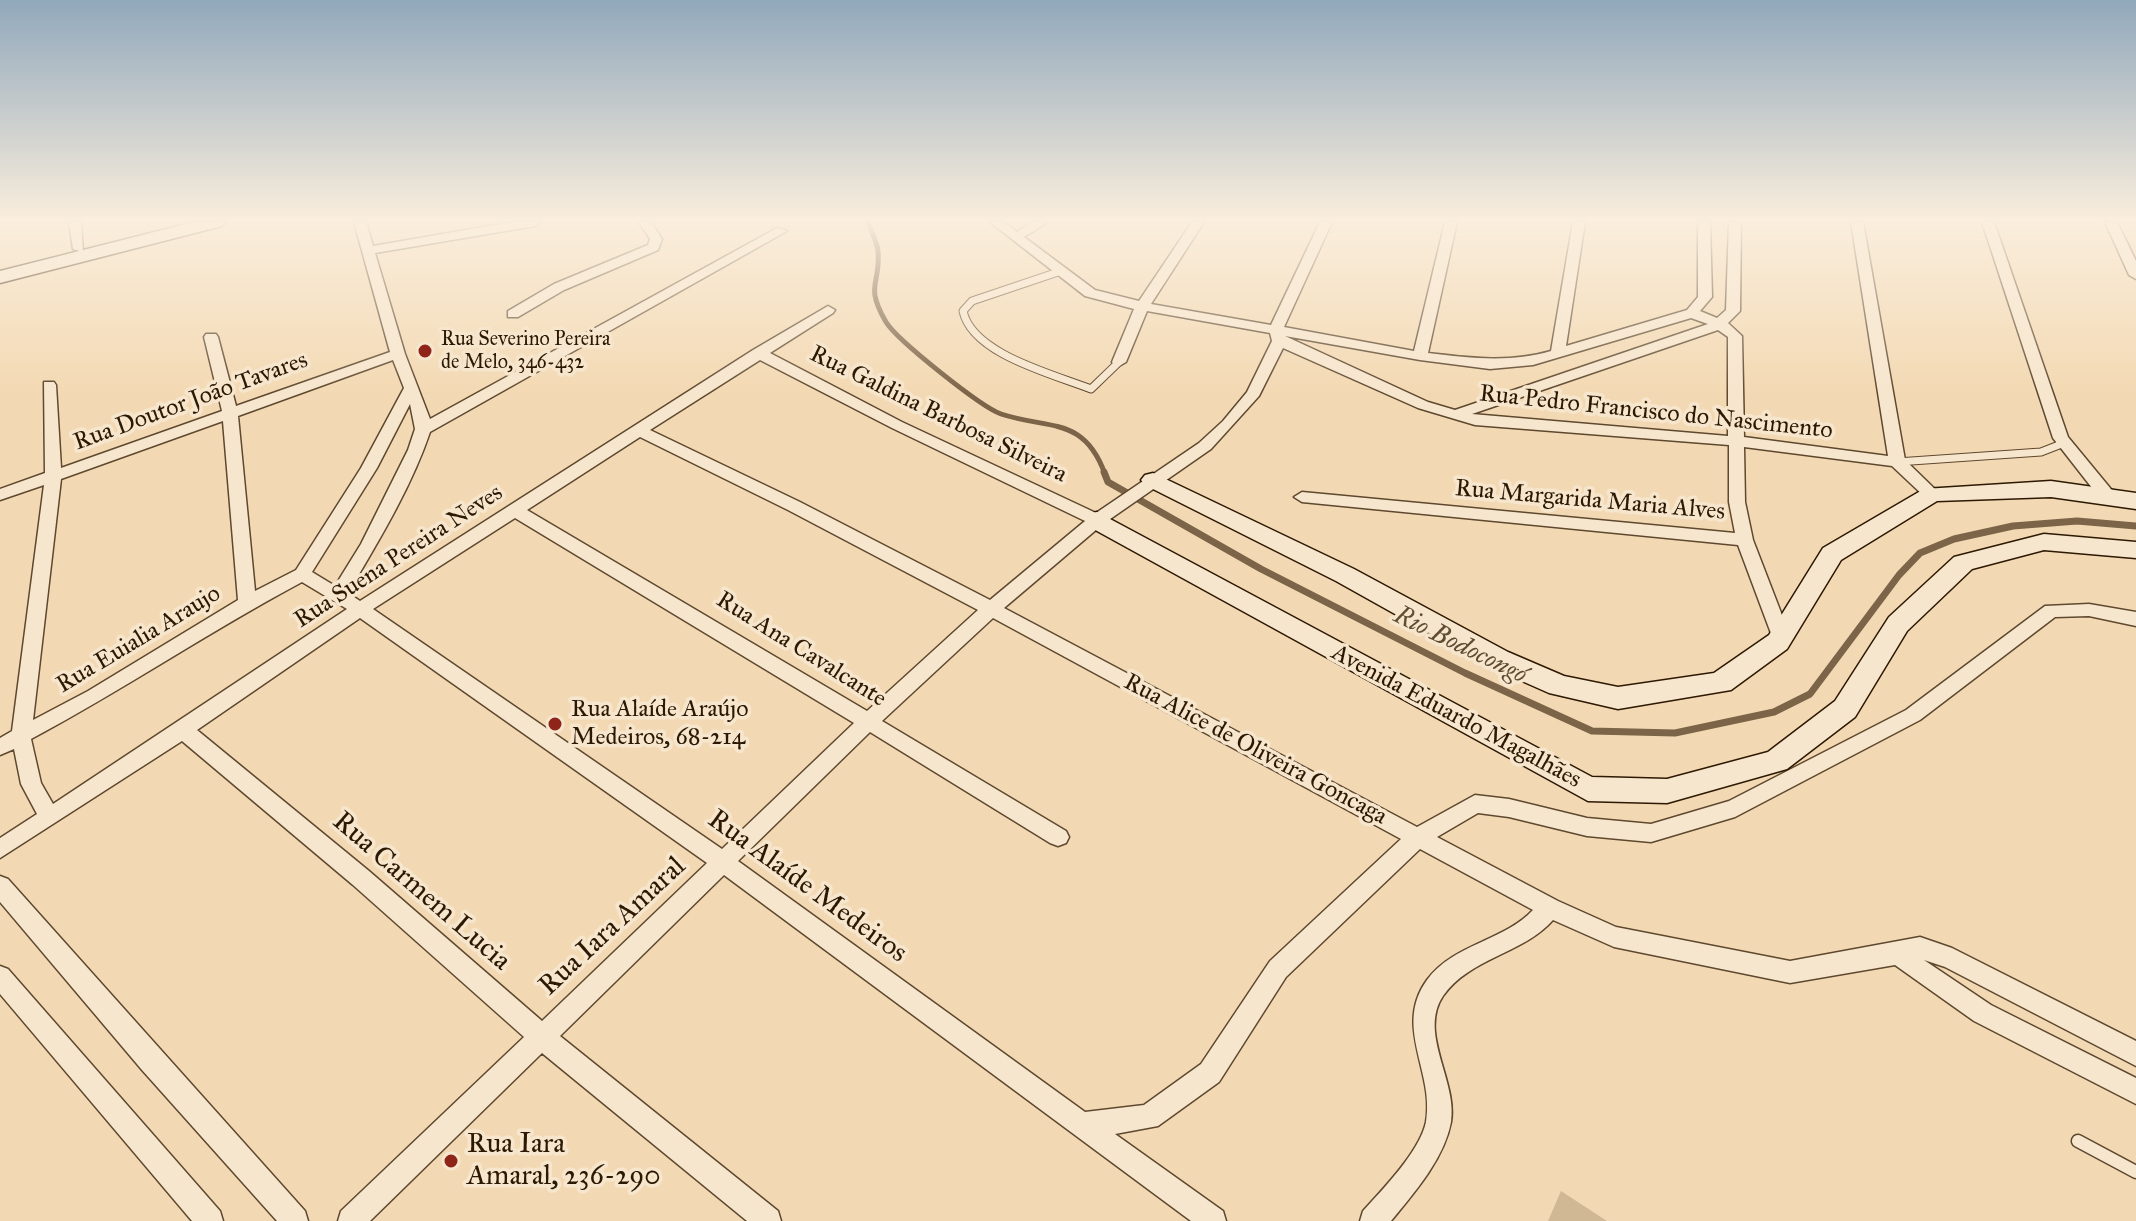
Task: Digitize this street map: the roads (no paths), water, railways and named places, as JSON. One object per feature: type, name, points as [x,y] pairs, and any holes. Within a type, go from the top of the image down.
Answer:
[{"type":"street","points":[[338,595],[369,544],[416,450],[423,429],[422,414],[398,354],[378,279]]},
{"type":"street","points":[[513,314],[576,279]]},
{"type":"street","points":[[423,429],[694,279]]},
{"type":"street","points":[[1072,279],[1090,293],[1278,336],[1507,365],[1692,313],[1705,297],[1706,279]]},
{"type":"street","points":[[1119,362],[1142,307],[1160,279]]},
{"type":"street","name":"Rua Iara Amaral","points":[[351,1221],[867,723],[991,609],[1105,514],[1205,446],[1239,413],[1254,393],[1302,279]]},
{"type":"street","points":[[1420,356],[1436,279]]},
{"type":"street","points":[[1558,353],[1570,279]]},
{"type":"street","points":[[1451,415],[1669,344],[1720,324],[1733,311],[1734,279]]},
{"type":"street","points":[[1866,279],[1897,462],[1932,494]]},
{"type":"street","points":[[2007,279],[2061,438],[2109,498]]},
{"type":"street","name":"Rua Suena Pereira Neves","points":[[0,849],[183,730],[360,609],[828,310]]},
{"type":"street","points":[[1692,313],[1720,324]]},
{"type":"street","name":"Rua Margarida Maria Alves","points":[[1302,497],[1745,540],[1737,502],[1737,345],[1735,336],[1720,324]]},
{"type":"street","name":"Rua Pedro Francisco do Nascimento","points":[[1278,336],[1353,376],[1451,415],[1511,425],[1735,441],[1897,462]]},
{"type":"street","points":[[211,337],[230,414],[247,603]]},
{"type":"street","name":"Rua Galdina Barbosa Silveira","points":[[758,353],[897,425],[1105,514]]},
{"type":"street","name":"Rua Doutor João Tavares","points":[[0,495],[398,354]]},
{"type":"street","points":[[49,385],[53,477],[21,737],[31,784],[49,816]]},
{"type":"street","points":[[302,574],[369,468],[410,390]]},
{"type":"street","name":"Rua Alice de Oliveira Goncaga","points":[[637,430],[794,506],[1550,908],[1614,937],[1790,972],[1920,948],[1952,959],[2136,1054]]},
{"type":"street","points":[[1150,482],[1345,575],[1498,659],[1559,686],[1618,698],[1721,683],[1778,642],[1832,554],[1932,494],[2051,489],[2136,501]]},
{"type":"street","name":"Rua Ana Cavalcante","points":[[515,510],[678,603],[867,723],[1058,837]]},
{"type":"street","name":"Avenida Eduardo Magalhães","points":[[1105,514],[1588,789],[1667,791],[1777,761],[1845,709],[1898,624],[1963,563],[2044,542],[2136,550]]},
{"type":"street","points":[[1745,540],[1781,636]]},
{"type":"street","name":"Rua Alaíde Medeiros","points":[[302,574],[360,609],[724,863],[1213,1221]]},
{"type":"street","name":"Rua Euialia Araujo","points":[[0,747],[302,574]]},
{"type":"street","points":[[1083,1125],[1149,1117],[1210,1073],[1278,969],[1418,837],[1475,804],[1509,808],[1587,827],[1651,833],[1735,808],[1913,715],[2051,611],[2089,610],[2125,614],[2136,619]]},
{"type":"street","name":"Rua Carmem Lucia","points":[[183,730],[361,878],[541,1036],[768,1221]]},
{"type":"street","points":[[0,886],[295,1221]]},
{"type":"street","points":[[1373,1221],[1395,1197],[1432,1139],[1439,1120],[1438,1099],[1423,1031],[1426,1008],[1435,989],[1479,952],[1530,929],[1550,908]]},
{"type":"street","points":[[1899,954],[1956,997],[2136,1091]]},
{"type":"street","points":[[0,977],[210,1221]]},
{"type":"street","points":[[2034,1039],[2043,1007]]},
{"type":"lane","points":[[1037,279],[972,301],[963,311],[966,326],[997,352],[1091,389],[1119,362]]},
{"type":"lane","points":[[1897,462],[2041,452],[2059,445],[2061,438]]},
{"type":"lane","points":[[2078,1141],[2136,1172]]},
{"type":"waterway","name":"Rio Bodocongó","points":[[876,279],[876,300],[886,322],[940,372],[1001,414],[1064,428],[1076,434],[1097,455],[1105,474]]},
{"type":"waterway","name":"Rio Bodocongó","points":[[1104,472],[1108,482],[1261,569],[1465,673],[1592,731],[1675,733],[1774,712],[1810,694],[1899,575],[1920,553],[1954,539],[2013,526],[2077,521],[2136,526]]},
{"type":"place","name":"Rua Severino Pereira de Melo, 346-432","points":[[425,351]]},
{"type":"place","name":"Rua Alaíde Araújo Medeiros, 68-214","points":[[555,724]]},
{"type":"place","name":"Rua Iara Amaral, 236-290","points":[[451,1161]]}]
